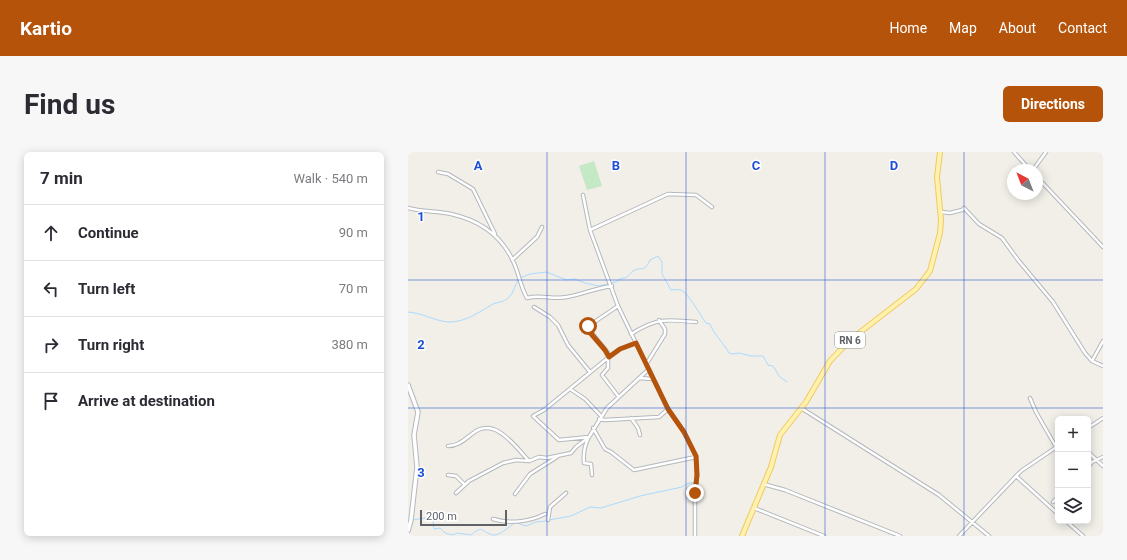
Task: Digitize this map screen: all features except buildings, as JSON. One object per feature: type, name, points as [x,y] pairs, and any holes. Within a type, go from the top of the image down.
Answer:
[{"type":"main road","name":"RN 6","points":[[742,536],[771,467],[780,435],[801,408],[824,369],[841,348],[901,301],[928,275],[939,241],[941,212],[937,177],[940,152]]},
{"type":"street","points":[[1014,152],[1025,164]]},
{"type":"street","points":[[1036,164],[1046,152]]},
{"type":"street","points":[[438,172],[448,174],[474,189],[496,236],[512,260],[527,298],[541,295],[549,298],[566,298],[592,292],[600,287],[612,286]]},
{"type":"street","points":[[1043,183],[1103,248]]},
{"type":"street","points":[[590,230],[668,194],[696,195],[712,207]]},
{"type":"street","points":[[583,195],[590,230],[612,286],[618,306],[649,368],[652,379],[668,409],[684,432],[696,456],[697,475],[695,493],[695,536]]},
{"type":"street","points":[[408,208],[455,216],[477,223],[496,236]]},
{"type":"street","points":[[941,212],[950,213],[962,210],[964,208],[979,224],[1002,238],[1018,260],[1054,302],[1071,332],[1092,361],[1103,366]]},
{"type":"street","points":[[512,260],[537,237],[542,227]]},
{"type":"street","points":[[618,306],[587,327],[609,357],[608,368],[602,375],[618,396]]},
{"type":"street","points":[[534,307],[550,317],[558,325],[568,346],[590,372]]},
{"type":"street","points":[[631,334],[649,323],[660,320],[676,319],[696,322]]},
{"type":"street","points":[[646,364],[665,334],[665,329],[660,320]]},
{"type":"street","points":[[1092,361],[1103,341]]},
{"type":"street","points":[[589,437],[559,440],[533,416],[544,410],[620,349],[636,343]]},
{"type":"street","points":[[592,475],[591,464],[584,463],[583,448],[593,428],[618,396],[649,368]]},
{"type":"street","points":[[639,378],[652,379]]},
{"type":"street","points":[[408,385],[418,412],[414,435],[417,467],[411,520],[408,531]]},
{"type":"street","points":[[570,389],[585,399],[601,416]]},
{"type":"street","points":[[1030,398],[1036,412],[1055,444]]},
{"type":"street","points":[[801,408],[939,494],[989,536]]},
{"type":"street","points":[[599,419],[659,417],[668,409]]},
{"type":"street","points":[[631,418],[638,428],[640,435]]},
{"type":"street","points":[[1091,426],[1103,418]]},
{"type":"street","points":[[448,446],[458,444],[475,431],[487,428],[505,435],[529,461]]},
{"type":"street","points":[[593,428],[605,449],[634,470],[696,456]]},
{"type":"street","points":[[456,493],[464,485],[503,463],[516,460],[529,461],[539,457],[547,458],[571,453],[589,437]]},
{"type":"street","points":[[959,536],[1016,476],[1037,458],[1055,448]]},
{"type":"street","points":[[1091,455],[1103,466]]},
{"type":"street","points":[[515,494],[530,474],[559,456]]},
{"type":"street","points":[[1091,465],[1103,457]]},
{"type":"street","points":[[448,474],[456,476],[464,485]]},
{"type":"street","points":[[1016,476],[1055,511]]},
{"type":"street","points":[[763,484],[785,490],[900,536]]},
{"type":"street","points":[[548,520],[550,506],[566,493]]},
{"type":"street","points":[[754,508],[824,536]]},
{"type":"street","points":[[493,519],[509,522],[525,521],[545,514]]},
{"type":"street","points":[[1069,524],[1083,536]]},
{"type":"green space","points":[[594,161],[602,186],[587,190],[579,166]]},
{"type":"waterway","points":[[520,278],[530,274],[546,272],[567,280],[575,279],[599,286],[625,278],[633,271],[644,268],[650,260],[658,256],[662,262],[662,274],[671,290],[681,290],[687,295],[706,323],[710,324],[729,353],[763,356],[768,365],[773,366],[779,376],[787,382]]},
{"type":"waterway","points":[[408,312],[447,322],[460,321],[506,299],[512,294],[518,280]]},
{"type":"waterway","points":[[549,520],[571,516],[590,507],[601,508],[640,496],[682,487],[688,483],[693,483]]},
{"type":"waterway","points":[[412,520],[425,518],[433,521],[434,529],[440,528],[445,533],[453,535],[457,533],[471,535],[481,529],[489,534],[495,535],[504,531],[514,523]]},
{"type":"waterway","points":[[517,523],[526,526],[536,522],[547,521]]},
{"type":"route","points":[[588,326],[587,329],[608,353],[609,357],[620,349],[636,343],[663,400],[677,420],[696,456],[697,475],[695,493]]}]
